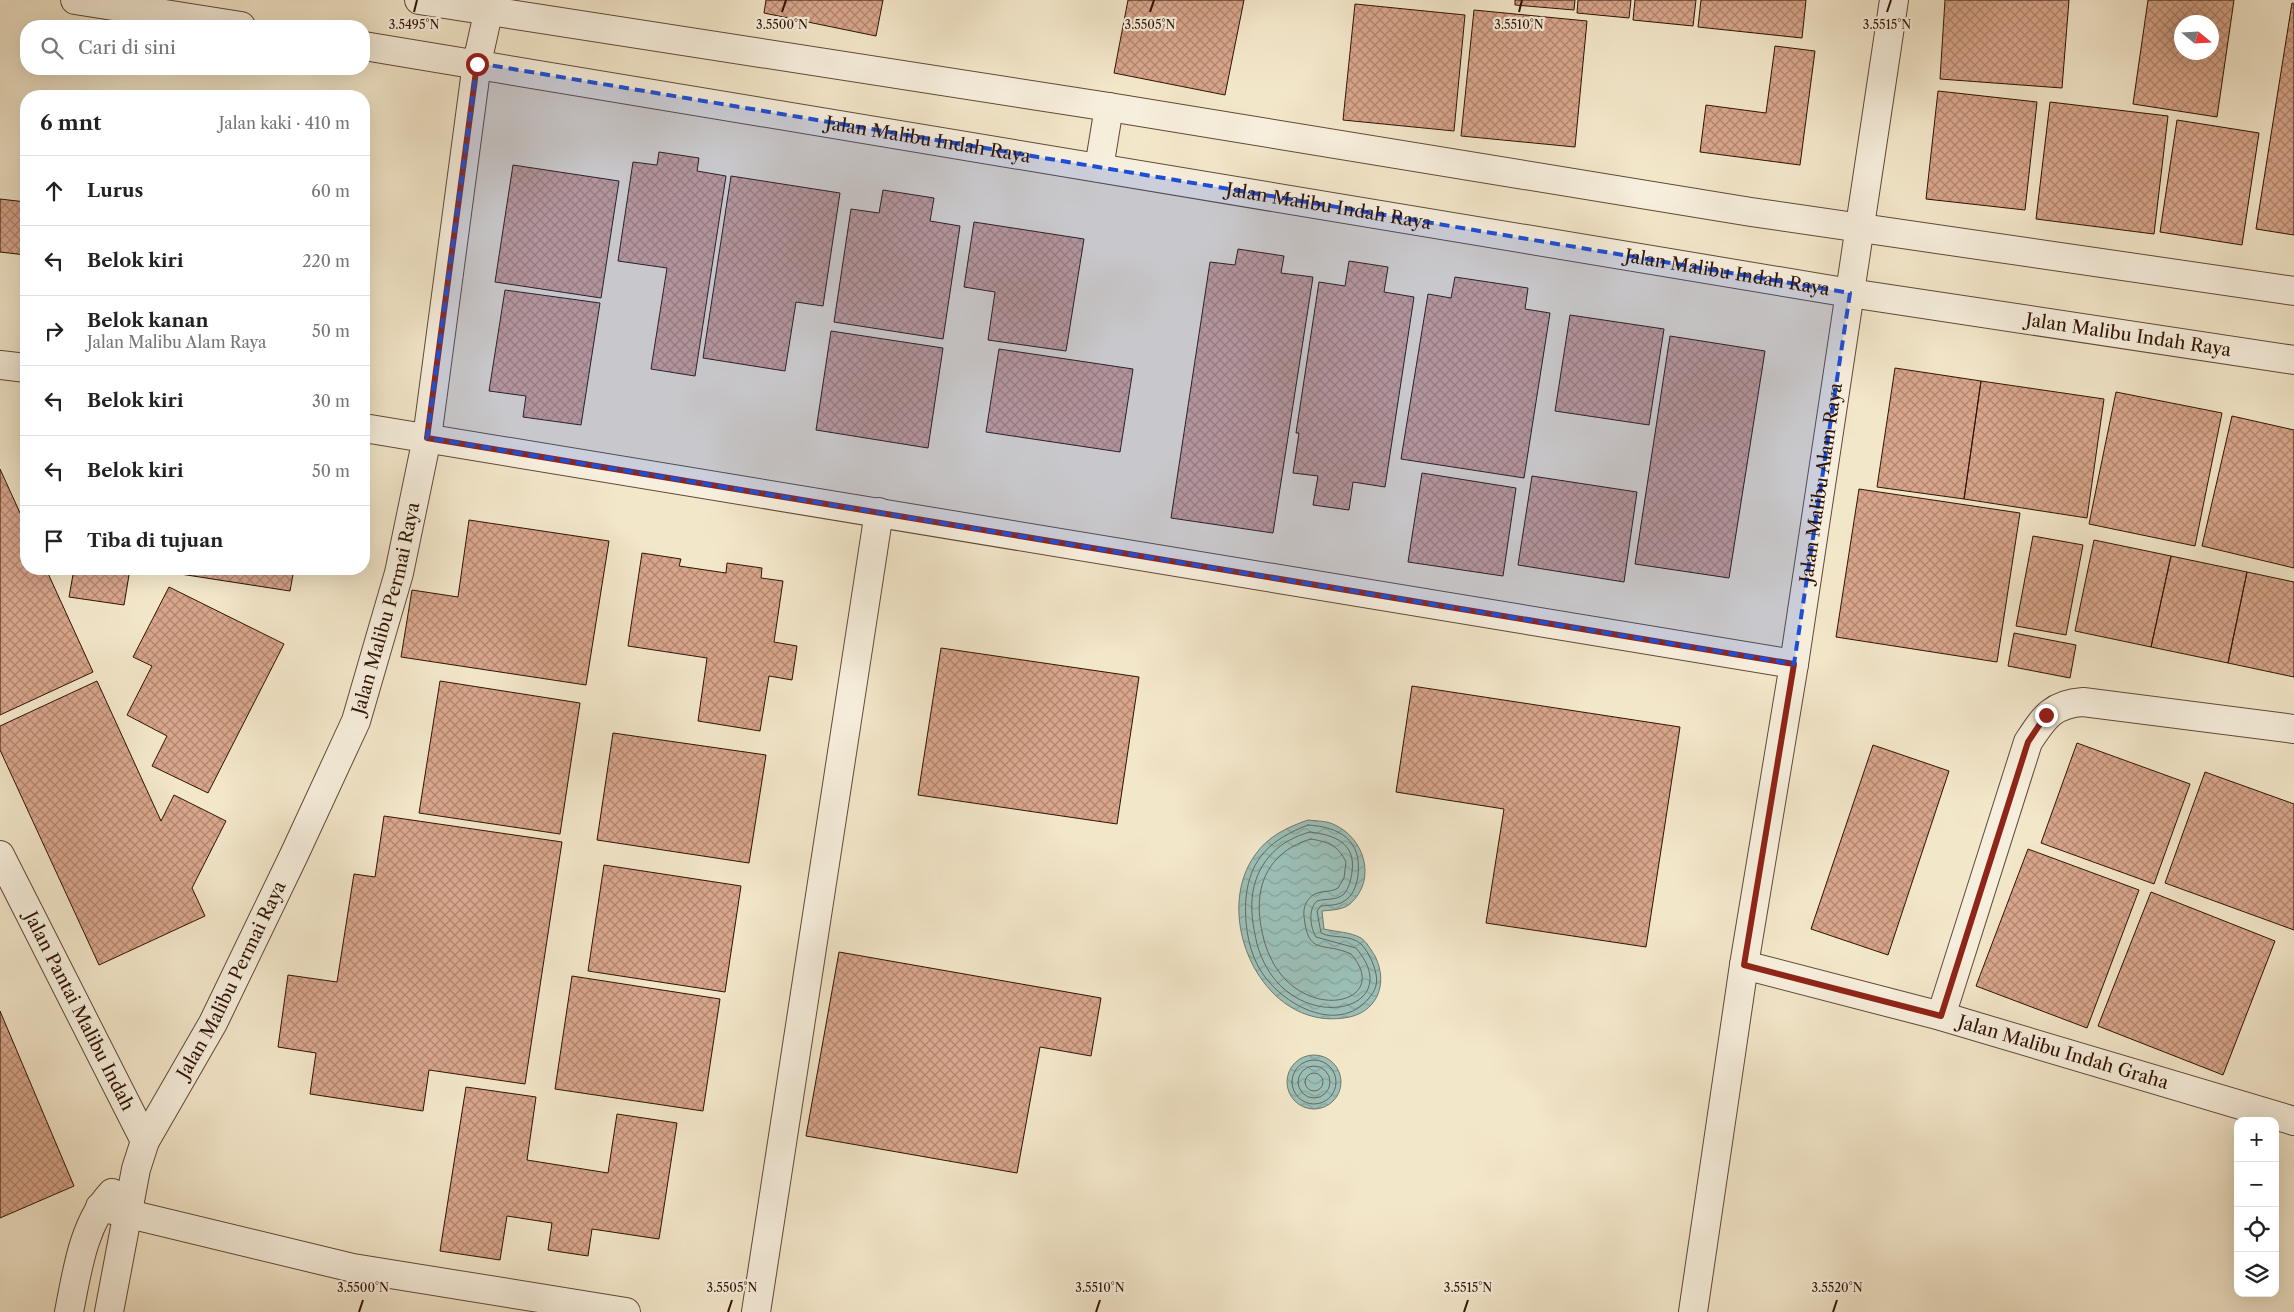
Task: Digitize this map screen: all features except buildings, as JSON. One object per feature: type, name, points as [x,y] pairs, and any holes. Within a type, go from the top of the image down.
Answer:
[{"type":"street","points":[[75,0],[203,20]]},
{"type":"street","points":[[419,0],[490,6],[1741,210],[2294,291]]},
{"type":"street","name":"Jalan Malibu Alam Raya","points":[[1693,1312],[1744,965],[1794,664],[1894,0]]},
{"type":"street","name":"Jalan Malibu Permai Raya","points":[[136,1169],[144,1141],[213,1023],[356,721],[399,573],[427,438],[477,64],[490,6]]},
{"type":"street","name":"Jalan Malibu Indah Raya","points":[[370,47],[1850,293],[2294,360]]},
{"type":"street","points":[[1099,168],[1109,107]]},
{"type":"street","points":[[0,365],[20,367]]},
{"type":"street","points":[[370,429],[1794,664]]},
{"type":"street","points":[[756,1312],[879,512]]},
{"type":"street","points":[[1941,1016],[2028,742],[2046,715],[2071,703],[2084,702],[2294,729]]},
{"type":"street","name":"Jalan Pantai Malibu Indah","points":[[0,855],[144,1141]]},
{"type":"street","name":"Jalan Malibu Indah Graha","points":[[1744,965],[1941,1016],[2292,1115]]},
{"type":"street","points":[[68,1312],[79,1258],[100,1207],[136,1169]]},
{"type":"street","points":[[109,1312],[136,1169]]},
{"type":"street","points":[[100,1207],[353,1268],[626,1312]]},
{"type":"highlighted area","points":[[477,63],[1850,293],[1794,664],[427,438]]},
{"type":"water","points":[[1308,820],[1329,823],[1345,831],[1360,849],[1364,860],[1364,883],[1351,903],[1338,909],[1322,911],[1324,929],[1348,933],[1361,938],[1375,956],[1379,967],[1380,987],[1372,1004],[1365,1011],[1344,1018],[1315,1017],[1289,1006],[1268,988],[1252,964],[1242,937],[1239,908],[1243,880],[1255,855],[1272,837]]},
{"type":"water","points":[[1309,1055],[1319,1055],[1329,1059],[1337,1067],[1341,1082],[1337,1097],[1329,1105],[1319,1109],[1309,1109],[1299,1105],[1291,1097],[1287,1087],[1287,1077],[1291,1067],[1299,1059]]},
{"type":"route","points":[[477,64],[427,438],[1794,664],[1744,965],[1941,1016],[2028,742],[2046,715]]}]
